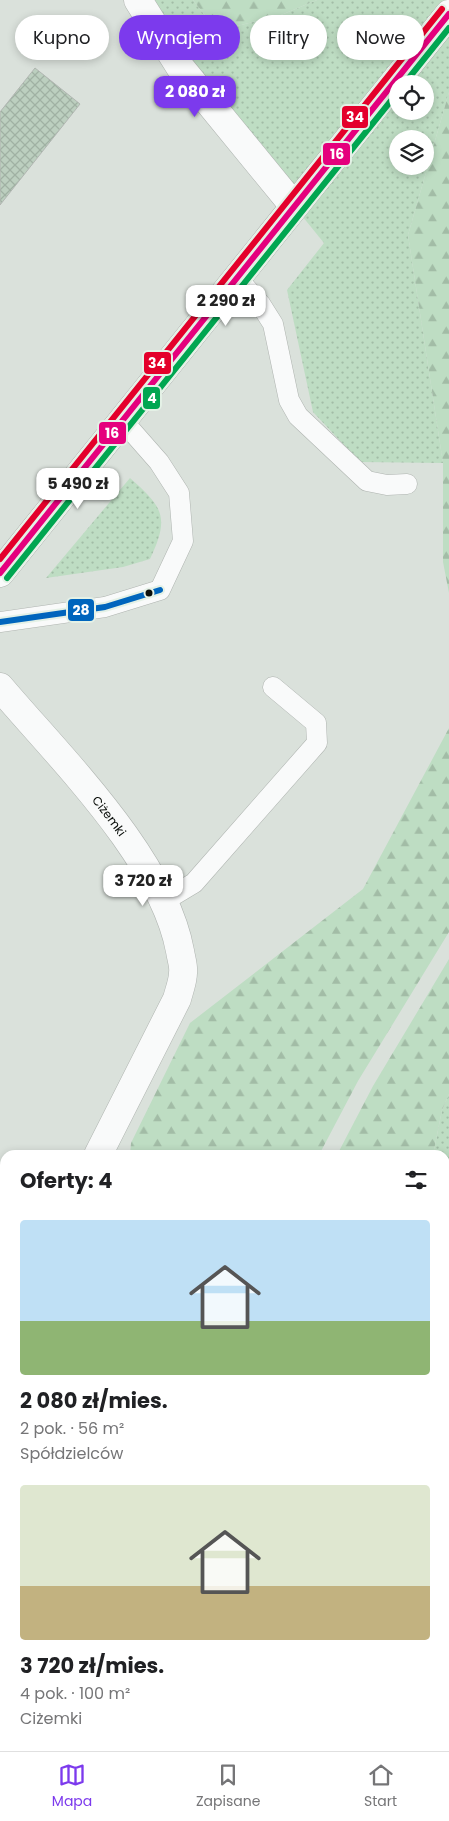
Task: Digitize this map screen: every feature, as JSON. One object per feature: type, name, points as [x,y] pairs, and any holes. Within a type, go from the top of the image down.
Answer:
[{"type":"street","points":[[138,0],[180,67],[293,206]]},
{"type":"street","points":[[0,573],[449,14]]},
{"type":"street","name":"Ciżemki","points":[[0,687],[125,837],[146,868],[164,901],[178,938],[184,972],[176,999],[100,1150]]},
{"type":"lane","points":[[238,279],[261,305],[274,324],[289,400],[298,416],[367,481],[387,485],[406,484]]},
{"type":"lane","points":[[0,622],[105,607],[160,590],[182,541],[179,493],[159,462],[123,421]]},
{"type":"lane","points":[[164,901],[194,883],[317,743],[316,723],[273,687]]},
{"type":"green space","points":[[138,0],[193,0],[205,15],[148,15]]},
{"type":"green space","points":[[193,0],[317,0],[281,15],[250,15],[250,23],[240,25],[240,15],[205,15]]},
{"type":"green space","points":[[317,0],[449,0],[449,92],[434,144],[434,130],[389,130],[389,175],[425,175],[408,235],[443,463],[360,462],[313,412],[287,290],[324,243],[177,60],[240,60],[240,25],[250,23],[250,60],[327,60],[327,15],[281,15]]},
{"type":"green space","points":[[449,92],[449,593],[443,562],[443,463],[408,235],[425,175],[434,175],[434,144]]},
{"type":"green space","points":[[130,478],[150,497],[160,514],[160,533],[150,559],[123,567],[46,578]]},
{"type":"green space","points":[[449,728],[449,932],[358,1081],[322,1150],[130,1150],[131,1143],[190,1023],[363,889]]},
{"type":"green space","points":[[449,959],[449,1094],[442,1110],[434,1150],[340,1150],[373,1086]]},
{"type":"green space","points":[[449,1094],[449,1150],[434,1150],[442,1110]]},
{"type":"building","points":[[35,68],[80,104],[0,205],[0,112]]},
{"type":"transit line","name":"34","points":[[0,559],[442,9]]},
{"type":"transit line","name":"16","points":[[0,573],[449,14]]},
{"type":"transit line","name":"4","points":[[411,75],[449,28]]},
{"type":"transit line","name":"4","points":[[7,578],[389,103]]},
{"type":"transit line","name":"28","points":[[0,622],[105,607],[160,590]]}]
